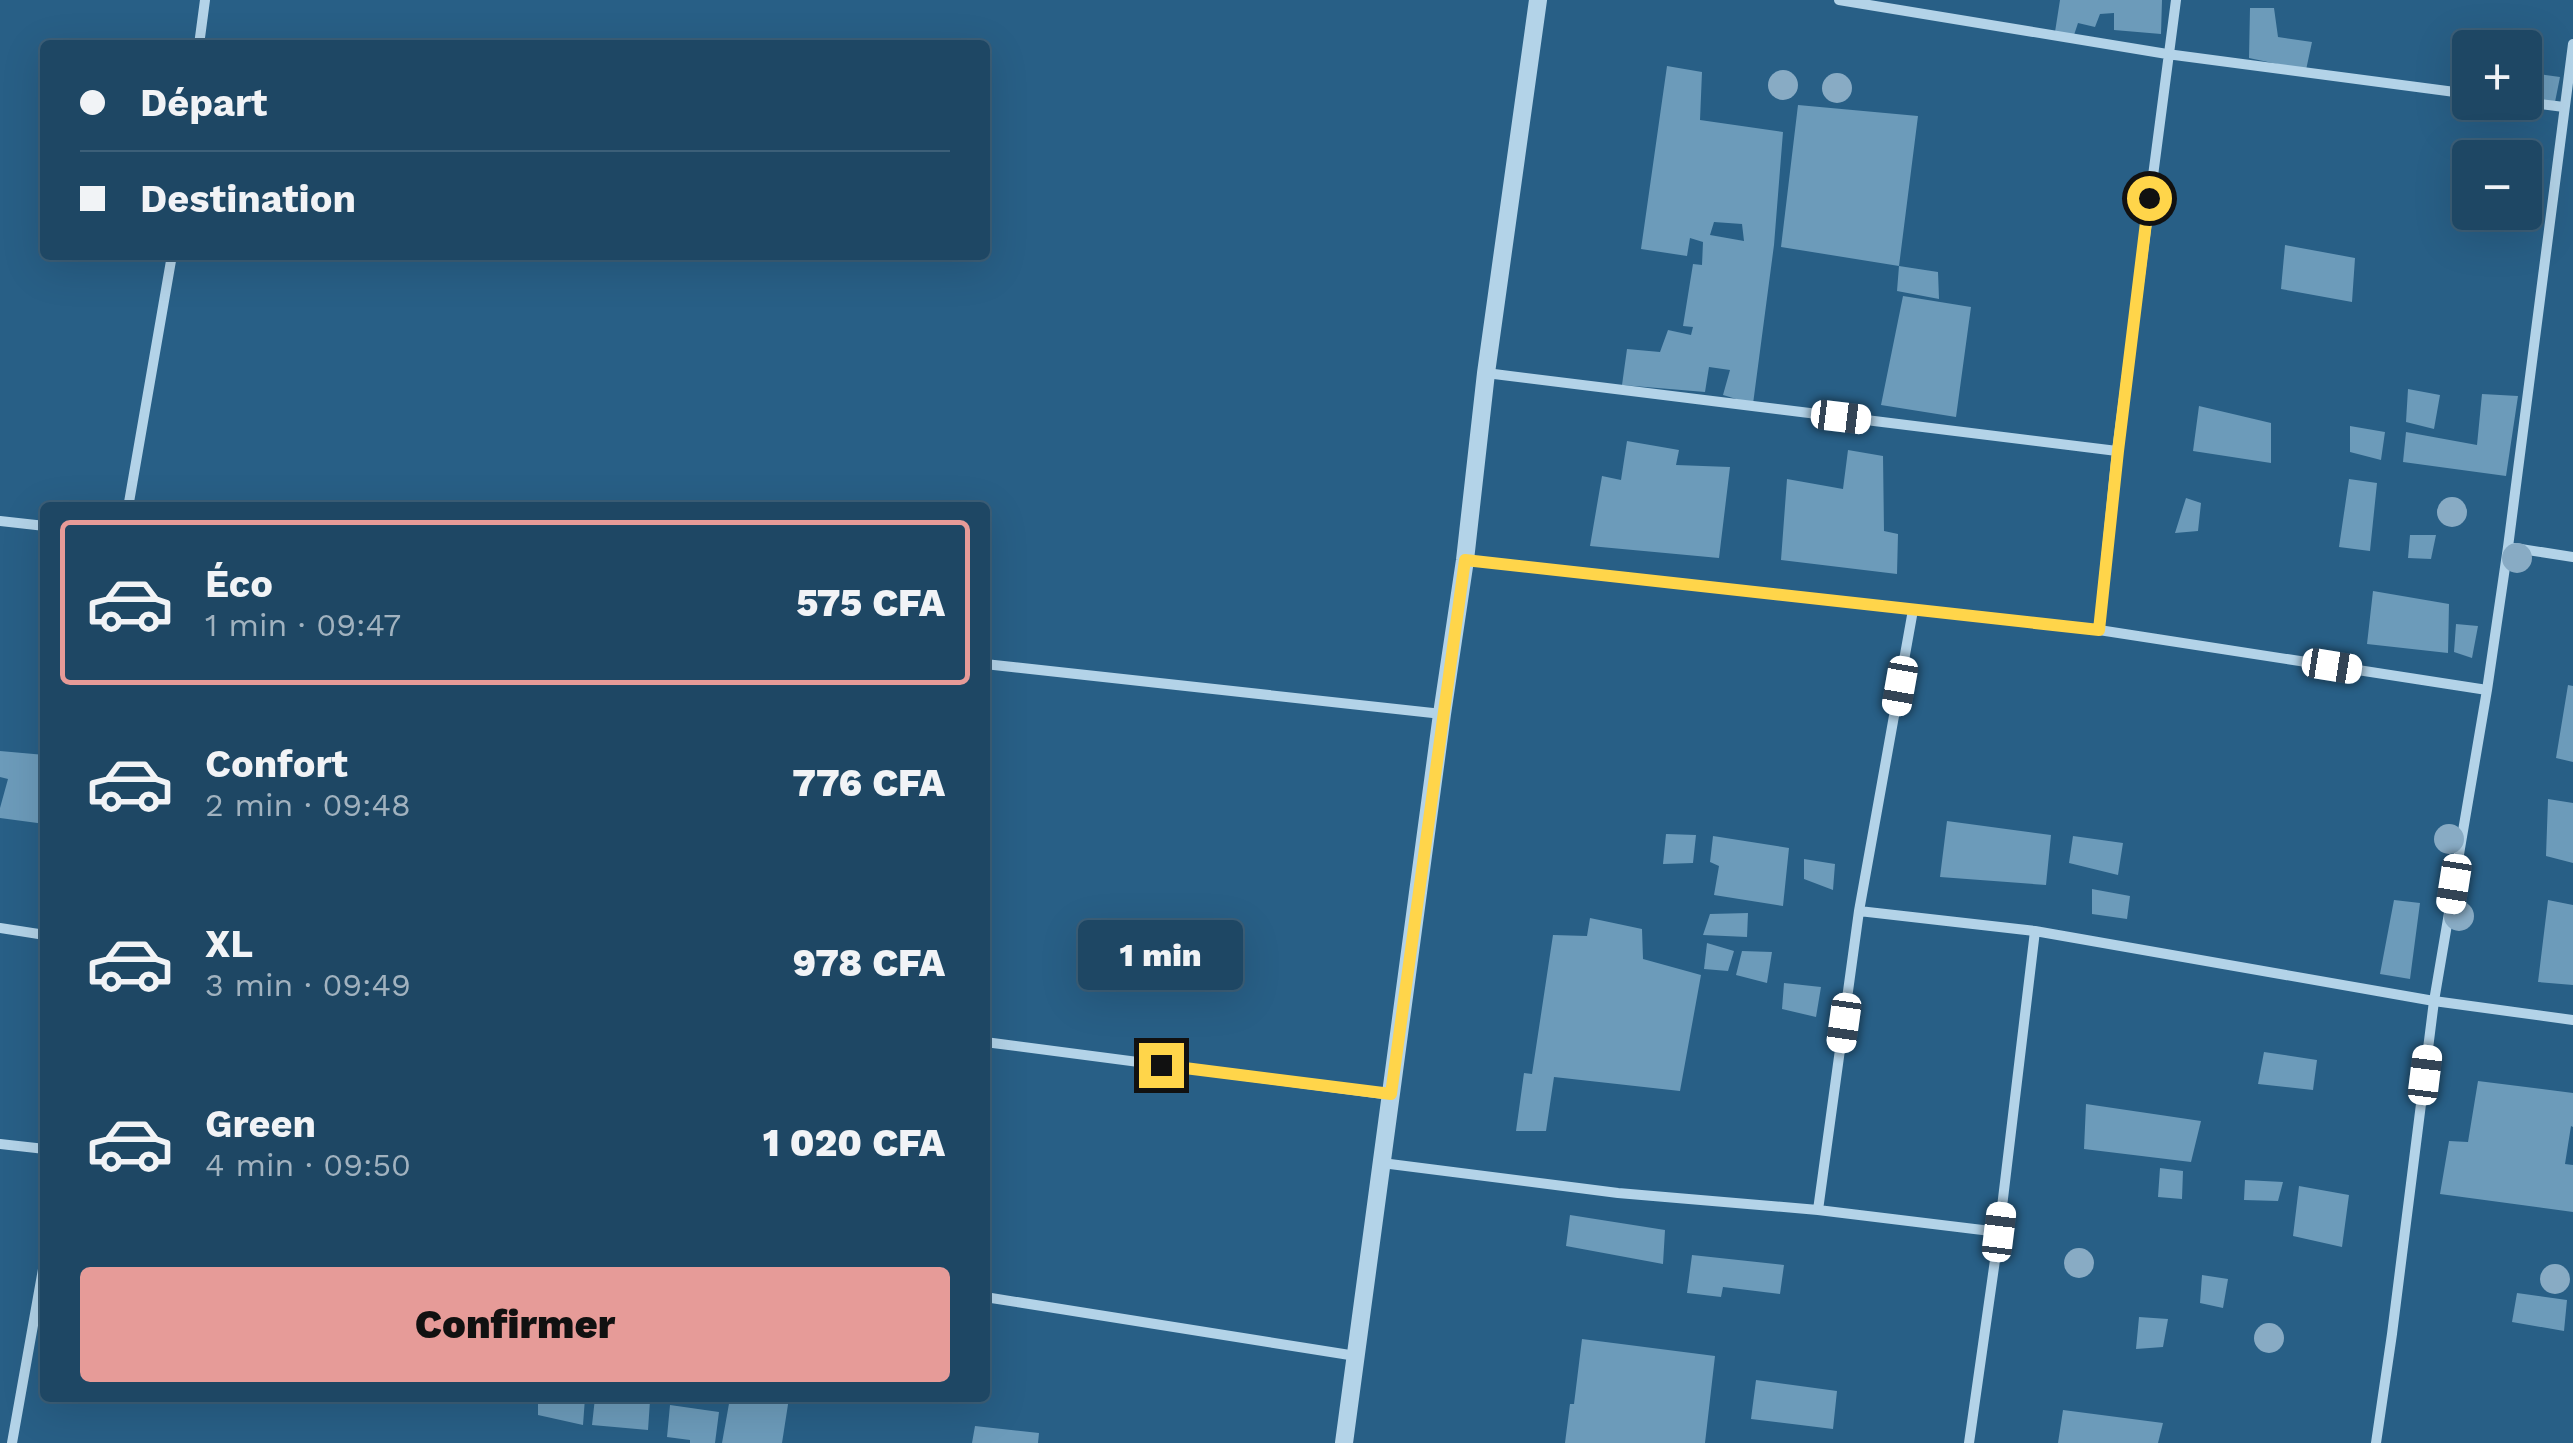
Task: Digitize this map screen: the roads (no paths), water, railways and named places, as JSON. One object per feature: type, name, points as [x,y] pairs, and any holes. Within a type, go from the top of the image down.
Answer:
[{"type":"street","points":[[200,40],[205,0]]},
{"type":"street","points":[[1344,1443],[1538,0]]},
{"type":"street","points":[[1839,0],[2168,54],[2452,92]]},
{"type":"street","points":[[2099,630],[2176,0]]},
{"type":"street","points":[[2376,1443],[2434,1000],[2508,547],[2573,44]]},
{"type":"street","points":[[2542,104],[2564,107]]},
{"type":"street","points":[[2559,161],[2573,163]]},
{"type":"street","points":[[129,502],[171,260]]},
{"type":"street","points":[[1486,373],[2118,451]]},
{"type":"street","points":[[0,520],[40,525]]},
{"type":"street","points":[[2508,547],[2573,557]]},
{"type":"street","points":[[1465,560],[2099,630],[2487,690]]},
{"type":"street","points":[[1818,1210],[1860,910],[1913,610]]},
{"type":"street","points":[[990,665],[1442,714]]},
{"type":"street","points":[[1860,910],[2036,931],[2573,1020]]},
{"type":"street","points":[[0,928],[40,934]]},
{"type":"street","points":[[1969,1443],[2036,931]]},
{"type":"street","points":[[990,1043],[1391,1094]]},
{"type":"street","points":[[0,1144],[40,1148]]},
{"type":"street","points":[[1382,1163],[1618,1194],[1818,1210],[1999,1232]]},
{"type":"street","points":[[12,1443],[40,1286]]},
{"type":"street","points":[[990,1298],[1356,1356]]}]
